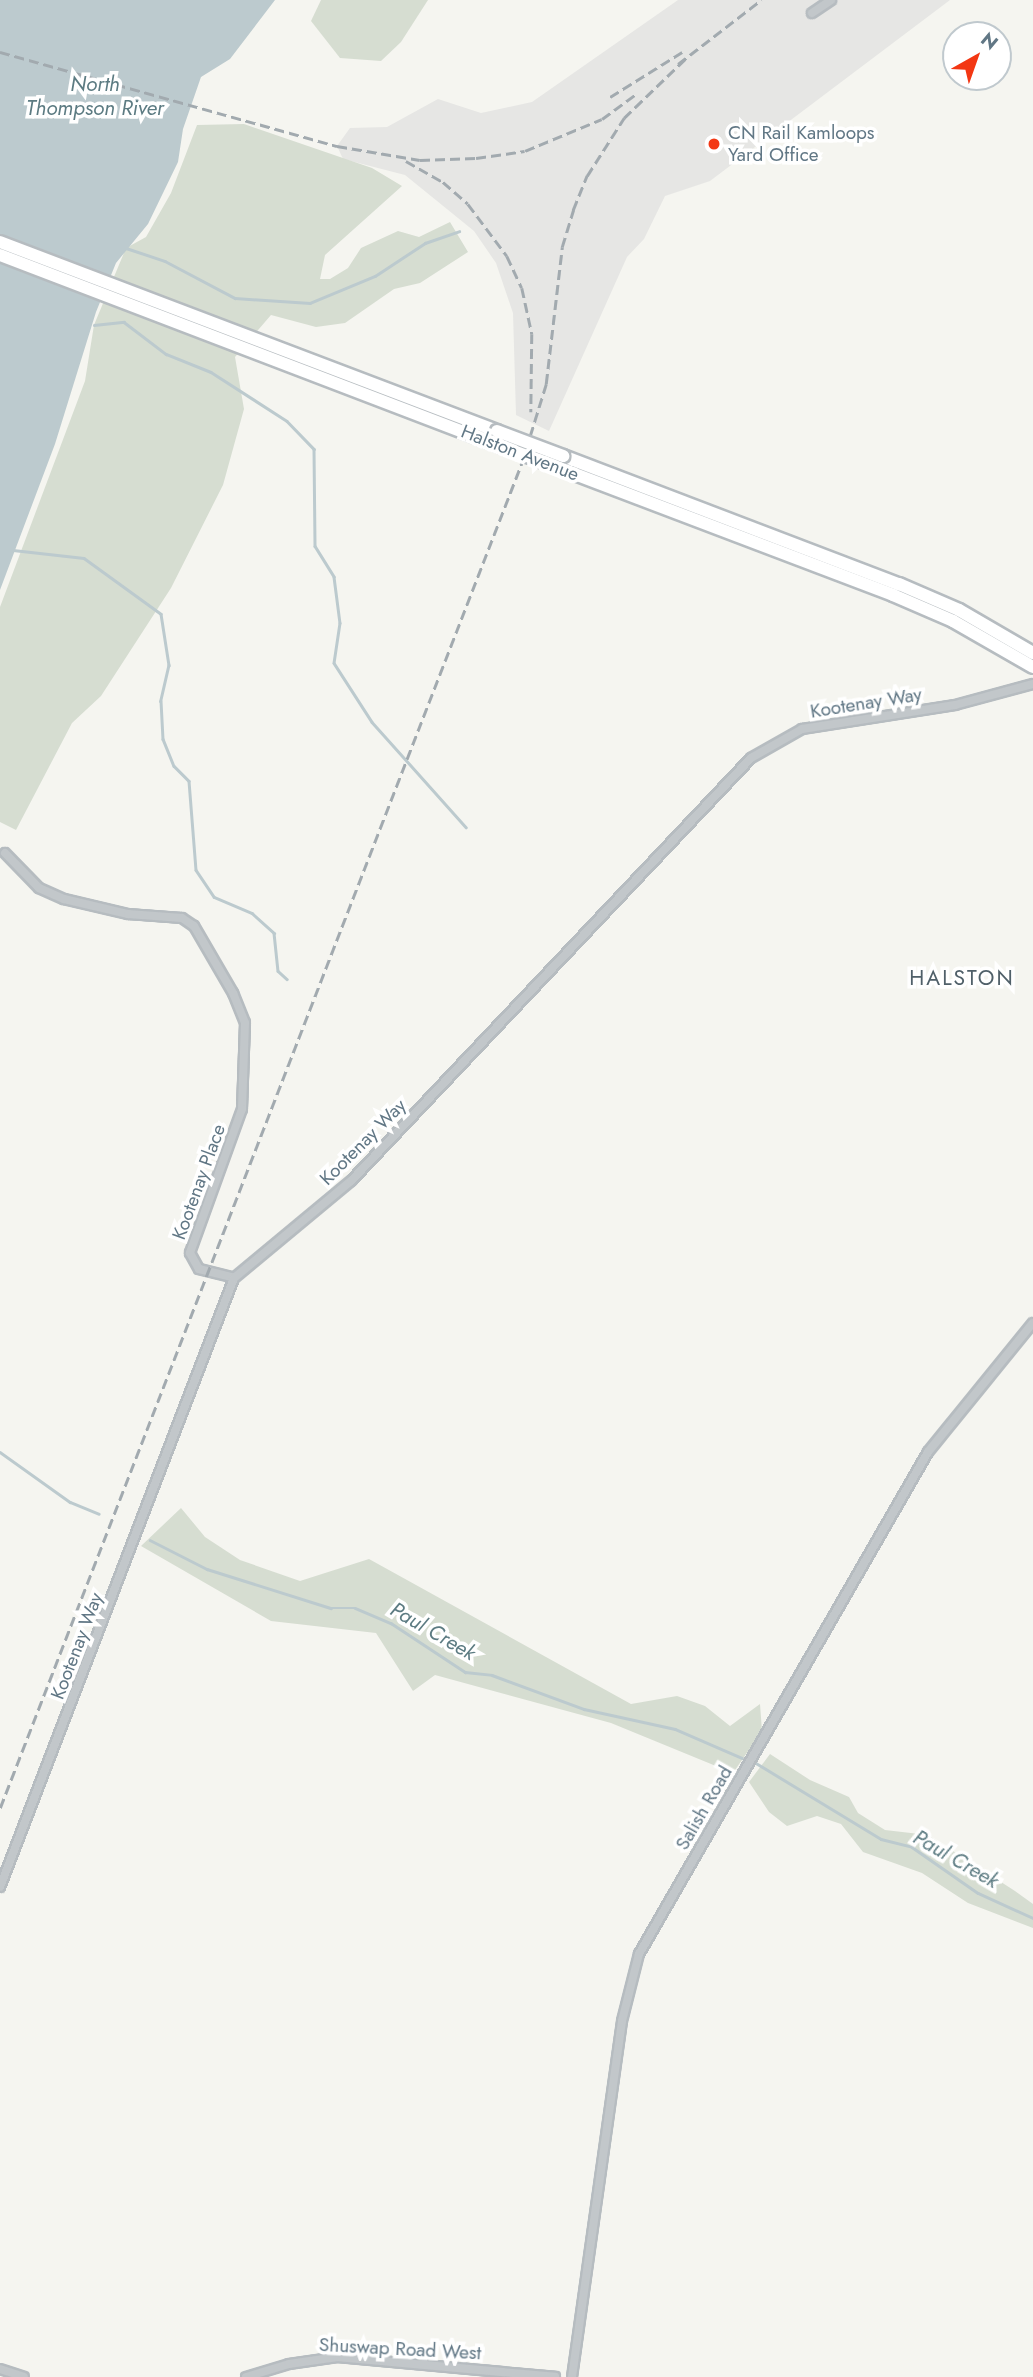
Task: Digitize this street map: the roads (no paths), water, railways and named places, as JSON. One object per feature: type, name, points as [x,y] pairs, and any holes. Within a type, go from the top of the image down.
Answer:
[{"type":"main road","name":"Halston Avenue","points":[[0,242],[285,357],[494,437],[900,584],[959,610],[1033,653]]},
{"type":"main road","name":"Halston Avenue","points":[[0,256],[285,357]]},
{"type":"main road","name":"Halston Avenue","points":[[561,462],[953,621],[1033,667]]},
{"type":"street","points":[[812,13],[831,0]]},
{"type":"street","name":"Kootenay Way","points":[[0,1887],[234,1278],[351,1181],[751,758],[802,729],[955,705],[1033,684]]},
{"type":"street","name":"Kootenay Place","points":[[5,853],[39,888],[64,899],[128,914],[172,915],[194,926],[233,993],[245,1023],[242,1109],[190,1253],[199,1269],[234,1278]]},
{"type":"street","name":"Salish Road","points":[[572,2377],[622,2021],[639,1954],[928,1452],[1033,1323]]},
{"type":"street","name":"Shuswap Road West","points":[[246,2377],[289,2364],[337,2357],[555,2377]]},
{"type":"street","points":[[0,2369],[24,2377]]},
{"type":"water","name":"North Thompson River","points":[[0,0],[275,0],[230,59],[201,77],[183,129],[178,162],[148,224],[116,263],[96,312],[55,444],[0,590]]},
{"type":"waterway","points":[[126,248],[165,261],[235,298],[310,303],[375,276],[425,243],[459,231]]},
{"type":"waterway","points":[[94,325],[124,322],[166,354],[211,372],[287,421],[314,449],[315,546],[334,577],[340,623],[334,663],[372,722],[466,827]]},
{"type":"waterway","points":[[13,550],[84,558],[161,614],[169,665],[161,701],[163,739],[174,766],[189,781],[196,870],[214,897],[252,913],[274,933],[278,971],[287,979]]},
{"type":"waterway","name":"Paul Creek","points":[[0,1452],[70,1502],[99,1514]]},
{"type":"waterway","name":"Paul Creek","points":[[150,1540],[207,1569],[331,1608],[355,1608],[391,1623],[465,1672],[492,1675],[584,1709],[675,1729],[742,1758]]},
{"type":"waterway","name":"Paul Creek","points":[[756,1763],[881,1839],[912,1847],[978,1893],[1033,1918]]},
{"type":"railway","points":[[678,64],[761,0]]},
{"type":"railway","points":[[0,52],[337,146],[420,160],[476,158],[525,151],[602,119],[636,94]]},
{"type":"railway","points":[[610,97],[682,52]]},
{"type":"railway","points":[[0,1808],[521,465],[546,384],[562,247],[573,210],[587,176],[624,118],[685,59]]},
{"type":"railway","points":[[406,161],[443,182],[468,204],[507,256],[522,288],[532,334],[531,412]]},
{"type":"place","name":"CN Rail Kamloops Yard Office","points":[[714,144]]},
{"type":"district","name":"HALSTON","points":[[962,978]]}]
